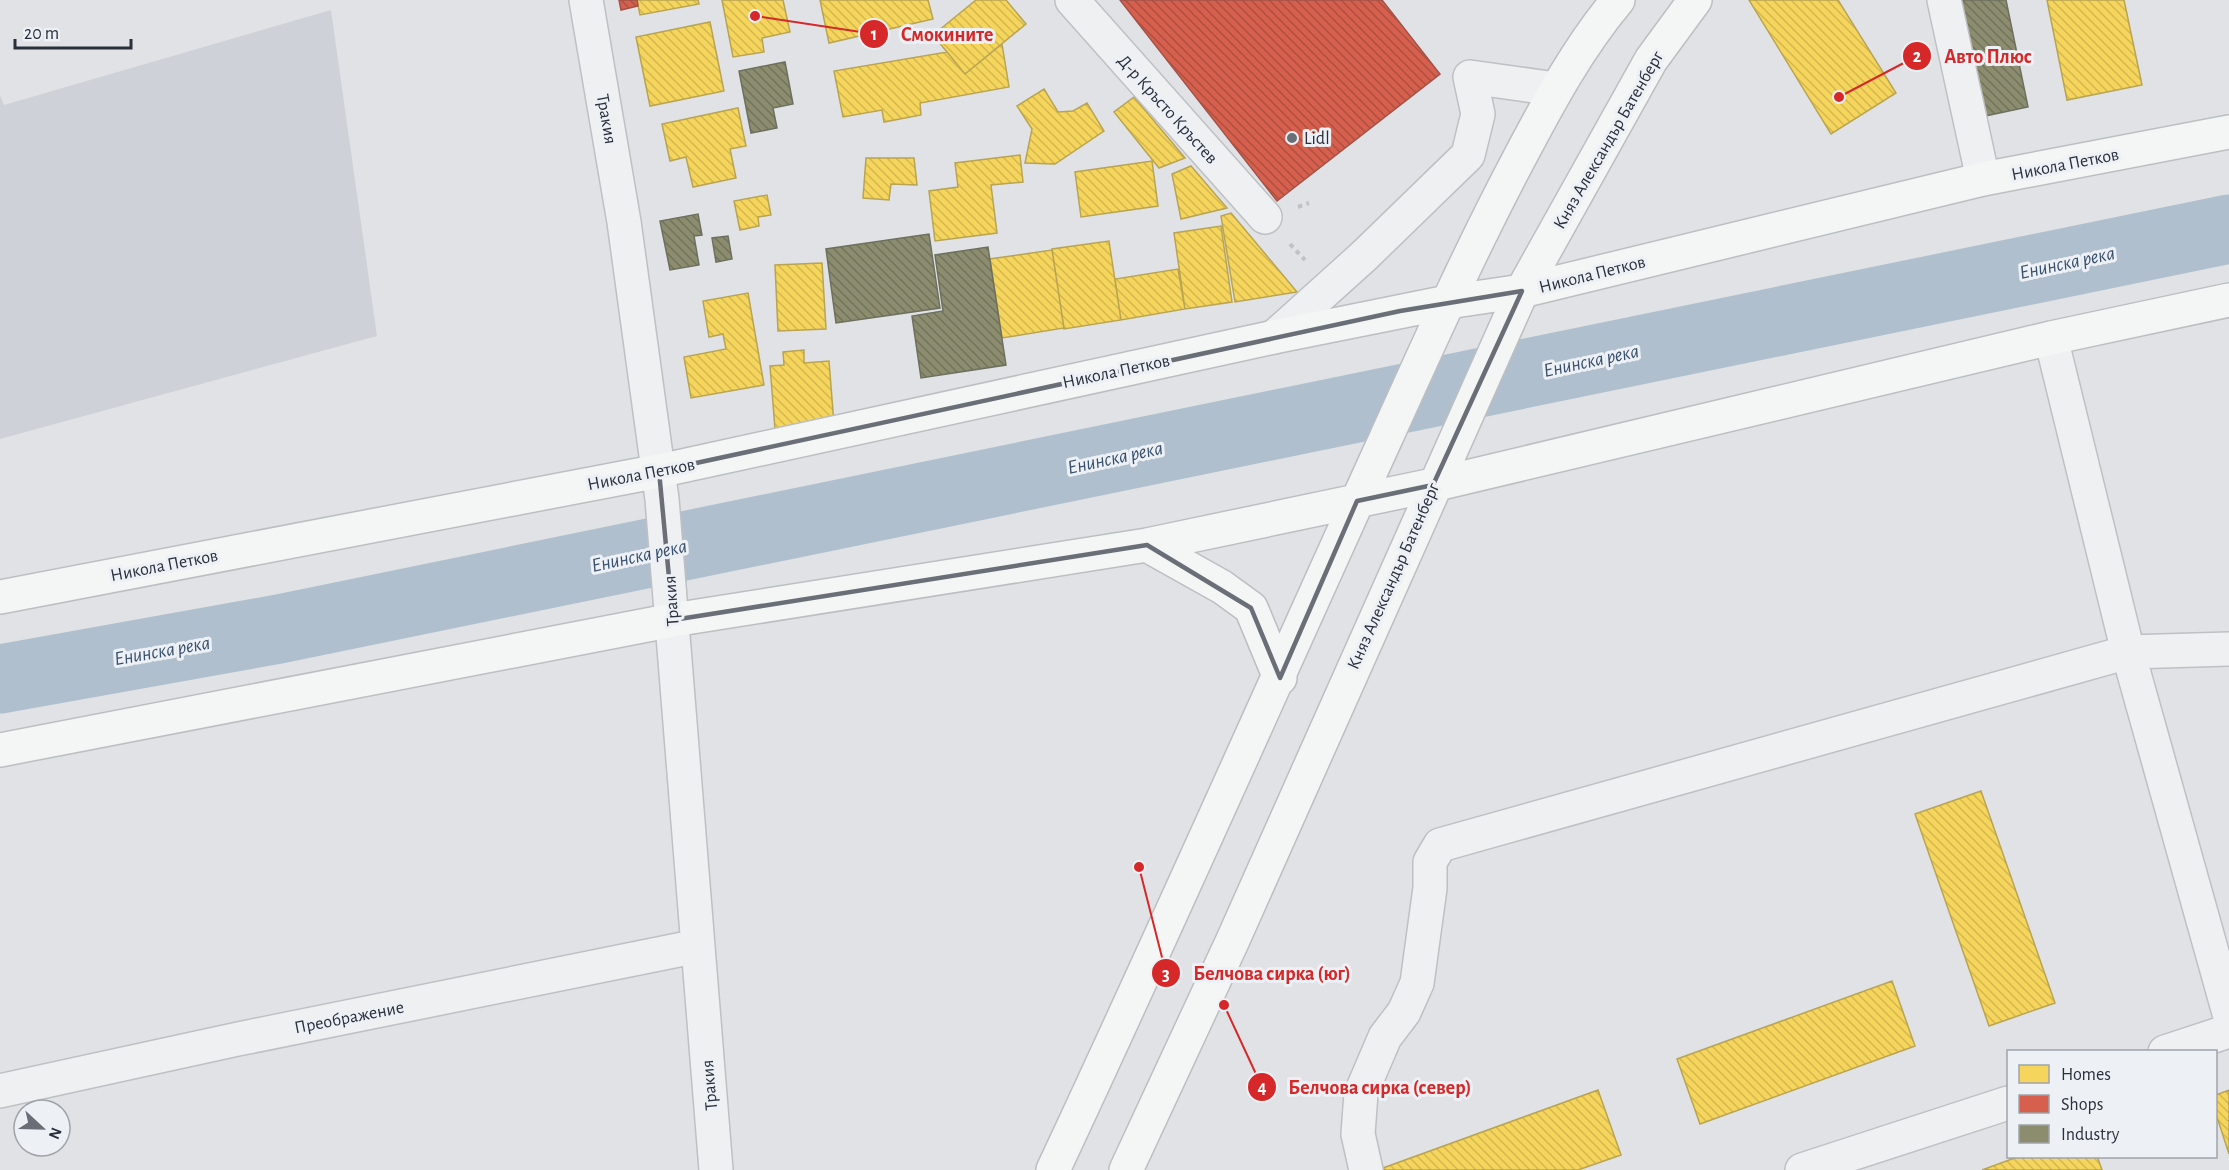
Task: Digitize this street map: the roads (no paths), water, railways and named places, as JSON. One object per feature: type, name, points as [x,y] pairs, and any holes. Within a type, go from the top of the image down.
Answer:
[{"type":"main road","points":[[1053,1170],[1173,914],[1357,501],[1497,199],[1556,89],[1587,37],[1618,0]]},
{"type":"main road","name":"Княз Александър Батенберг","points":[[1126,1170],[1232,942],[1433,485],[1522,291],[1651,60],[1695,0]]},
{"type":"main road","name":"Никола Петков","points":[[0,597],[661,485],[1274,337],[1448,302],[1522,291],[1983,179],[2229,132]]},
{"type":"main road","points":[[0,750],[672,605],[1148,545],[1433,485],[2051,339],[2229,300]]},
{"type":"main road","points":[[1148,545],[1222,587],[1251,608],[1280,678]]},
{"type":"street","name":"Тракия","points":[[586,0],[624,222],[661,485],[716,1170]]},
{"type":"street","name":"Д-р Кръсто Кръстев","points":[[1072,0],[1265,217]]},
{"type":"street","points":[[1944,0],[1983,179]]},
{"type":"street","points":[[1274,337],[1364,256],[1468,154],[1478,114],[1470,77],[1556,89]]},
{"type":"street","points":[[2051,339],[2128,652],[2229,1013]]},
{"type":"street","points":[[1366,1170],[1358,1134],[1361,1093],[1385,1037],[1404,1012],[1418,982],[1430,888],[1430,862],[1440,844],[2128,652],[2229,649]]},
{"type":"street","name":"Преображение","points":[[0,1091],[250,1037],[698,946]]},
{"type":"street","points":[[2171,1050],[2229,1031]]},
{"type":"street","points":[[1802,1170],[2007,1102]]},
{"type":"waterway","name":"Енинска река","points":[[0,679],[279,629],[2229,229]]},
{"type":"place","name":"Смокините","points":[[755,16]]},
{"type":"place","name":"Авто Плюс","points":[[1839,97]]},
{"type":"place","name":"Lidl","points":[[1292,138]]},
{"type":"place","name":"Белчова сирка (юг)","points":[[1139,867]]},
{"type":"place","name":"Белчова сирка (север)","points":[[1224,1005]]}]
